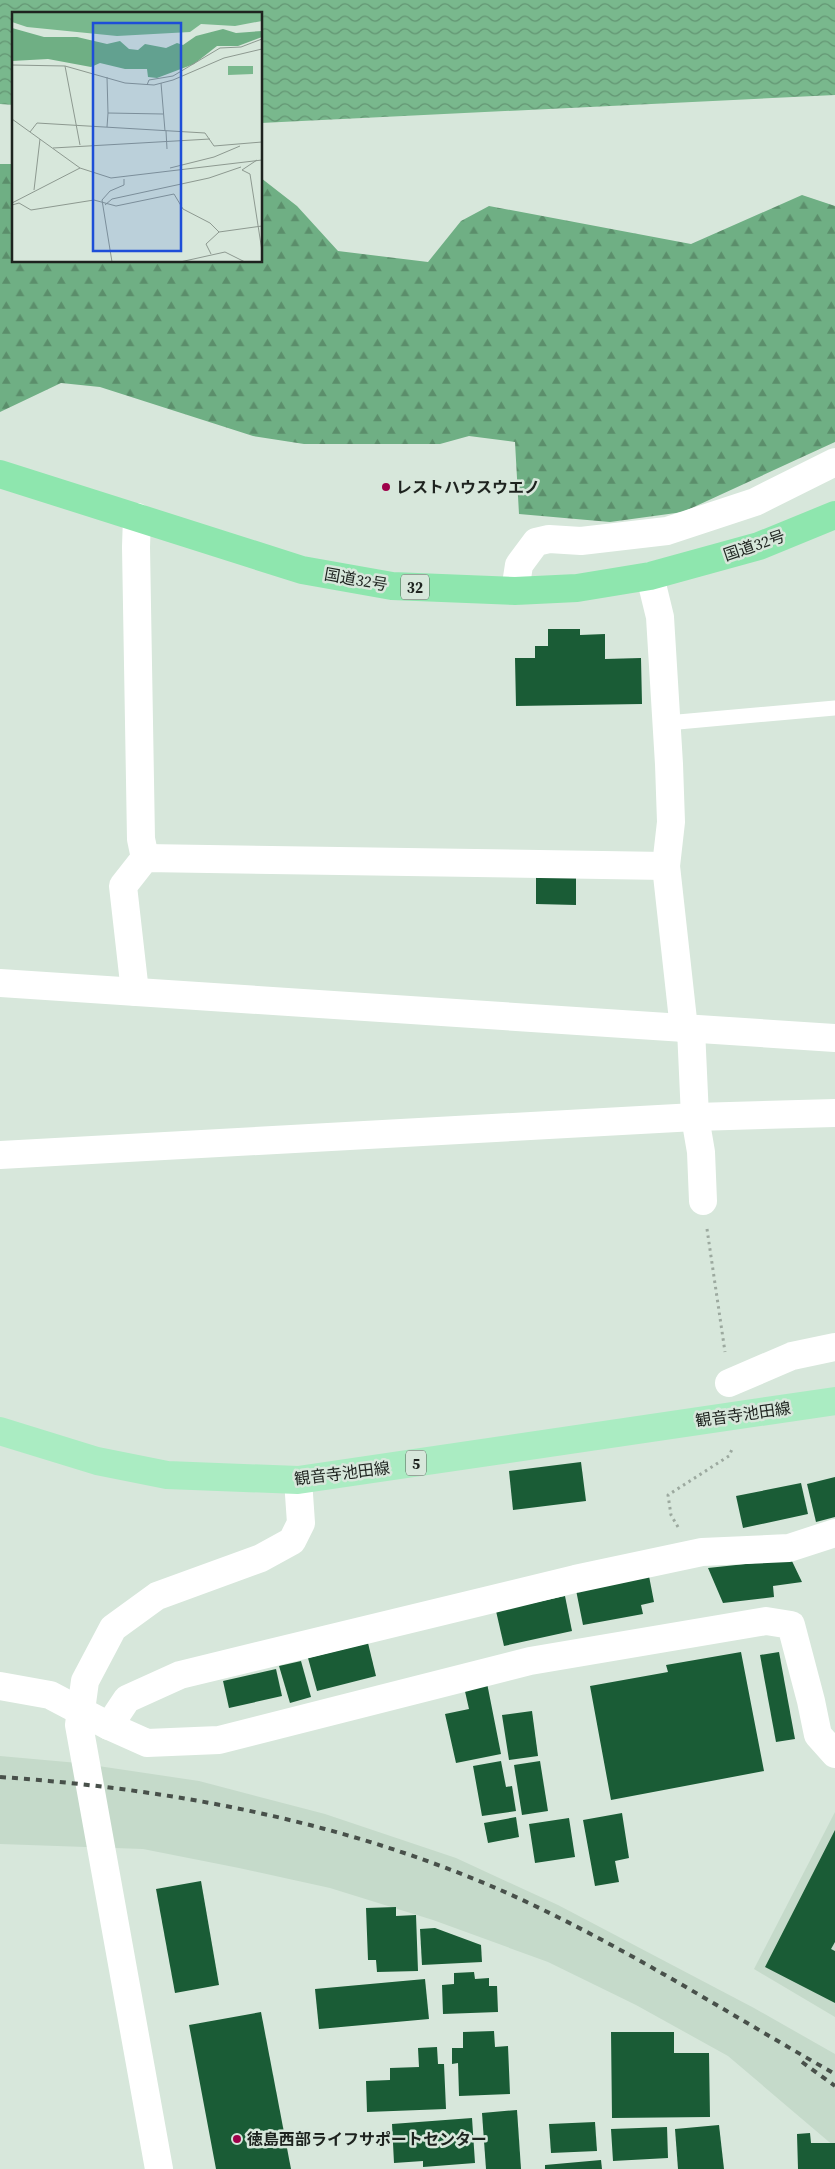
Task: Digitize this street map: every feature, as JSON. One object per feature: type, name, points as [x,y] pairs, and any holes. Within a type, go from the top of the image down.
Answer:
[{"type":"highway","name":"国道32号","points":[[0,474],[302,570],[392,586],[515,590],[577,588],[650,576],[759,546],[835,515]]},
{"type":"main road","name":"観音寺池田線","points":[[0,1431],[97,1461],[167,1476],[298,1480],[835,1401]]},
{"type":"street","points":[[515,590],[519,565],[527,550],[536,542],[581,540],[667,530],[755,502],[835,462]]},
{"type":"street","points":[[135,992],[123,886],[144,858],[141,839],[137,517]]},
{"type":"street","points":[[650,576],[660,617],[667,723],[671,822],[666,866],[687,1029],[695,1117],[701,1152],[703,1201]]},
{"type":"street","points":[[144,858],[666,866]]},
{"type":"street","points":[[0,983],[395,1007],[835,1038]]},
{"type":"street","points":[[0,1155],[695,1117],[835,1114]]},
{"type":"street","points":[[729,1383],[792,1356],[835,1348]]},
{"type":"street","points":[[158,2164],[79,1725],[84,1681],[113,1628],[157,1596],[261,1558],[292,1541],[301,1523],[298,1480]]},
{"type":"street","points":[[110,1726],[128,1699],[180,1675],[565,1581],[692,1554],[789,1548],[835,1533]]},
{"type":"street","points":[[0,1686],[50,1695],[147,1743],[219,1740],[530,1661],[766,1621],[791,1625],[818,1735],[835,1754]]},
{"type":"lane","points":[[667,723],[835,708]]},
{"type":"path","points":[[703,1201],[729,1383]]},
{"type":"path","points":[[692,1554],[671,1516],[668,1496],[729,1456],[735,1443]]},
{"type":"shaded area","points":[[0,1756],[78,1763],[199,1781],[325,1814],[456,1858],[558,1905],[754,2008],[835,2054],[835,2147],[728,2056],[636,2005],[548,1962],[433,1920],[330,1888],[143,1849],[0,1844]]},
{"type":"shaded area","points":[[835,1812],[835,2017],[754,1969]]},
{"type":"green space","points":[[0,164],[12,164],[12,262],[262,262],[262,179],[297,206],[338,251],[428,262],[461,221],[489,206],[691,244],[802,195],[835,206],[835,442],[683,512],[610,522],[519,514],[515,442],[469,436],[440,444],[304,444],[253,436],[100,387],[61,383],[0,412]]},
{"type":"water","points":[[0,0],[835,0],[835,95],[262,123],[262,12],[12,12],[12,105],[0,104]]},
{"type":"building","points":[[548,629],[580,629],[580,635],[605,634],[605,659],[641,658],[642,704],[516,706],[515,658],[535,658],[535,646],[548,646]]},
{"type":"building","points":[[536,875],[576,875],[576,905],[536,904]]},
{"type":"building","points":[[581,1462],[586,1501],[513,1510],[509,1471]]},
{"type":"building","points":[[835,1477],[835,1517],[816,1522],[807,1484]]},
{"type":"building","points":[[801,1483],[808,1514],[743,1528],[736,1496]]},
{"type":"building","points":[[791,1559],[802,1582],[773,1586],[774,1597],[723,1603],[708,1568]]},
{"type":"building","points":[[649,1576],[654,1602],[641,1605],[643,1614],[583,1625],[576,1590]]},
{"type":"building","points":[[565,1596],[572,1631],[504,1646],[496,1611]]},
{"type":"building","points":[[368,1643],[376,1676],[317,1691],[308,1658]]},
{"type":"building","points":[[741,1652],[764,1771],[611,1800],[590,1686],[668,1672],[666,1665]]},
{"type":"building","points":[[779,1652],[795,1739],[776,1742],[760,1655]]},
{"type":"building","points":[[301,1661],[311,1697],[290,1703],[279,1666]]},
{"type":"building","points":[[276,1669],[282,1696],[229,1708],[223,1681]]},
{"type":"building","points":[[487,1683],[501,1754],[456,1763],[445,1714],[469,1709],[464,1687]]},
{"type":"building","points":[[532,1711],[538,1756],[509,1760],[502,1715]]},
{"type":"building","points":[[501,1761],[506,1787],[512,1786],[516,1811],[482,1816],[473,1766]]},
{"type":"building","points":[[540,1761],[548,1811],[522,1815],[514,1765]]},
{"type":"building","points":[[622,1813],[629,1858],[615,1861],[619,1882],[595,1886],[583,1820]]},
{"type":"building","points":[[516,1817],[519,1837],[488,1843],[484,1823]]},
{"type":"building","points":[[569,1818],[575,1857],[535,1863],[529,1824]]},
{"type":"building","points":[[835,1830],[835,1942],[831,1949],[835,1951],[835,2003],[765,1967]]},
{"type":"building","points":[[201,1881],[219,1985],[175,1993],[156,1889]]},
{"type":"building","points":[[396,1907],[396,1916],[416,1915],[418,1971],[377,1972],[376,1960],[368,1960],[366,1908]]},
{"type":"building","points":[[435,1928],[481,1945],[482,1962],[422,1965],[420,1929]]},
{"type":"building","points":[[474,1972],[475,1979],[489,1978],[489,1986],[497,1986],[498,2012],[443,2014],[442,1985],[454,1984],[454,1973]]},
{"type":"building","points":[[425,1979],[429,2019],[319,2029],[315,1989]]},
{"type":"building","points":[[261,2012],[291,2169],[216,2169],[189,2025]]},
{"type":"building","points":[[494,2031],[495,2047],[508,2046],[510,2094],[459,2096],[458,2063],[452,2064],[452,2048],[463,2048],[463,2032]]},
{"type":"building","points":[[611,2032],[674,2032],[674,2053],[709,2053],[710,2117],[612,2118]]},
{"type":"building","points":[[437,2047],[438,2064],[444,2064],[446,2109],[367,2112],[366,2081],[390,2080],[390,2068],[419,2067],[418,2048]]},
{"type":"building","points":[[517,2110],[521,2169],[486,2169],[482,2113]]},
{"type":"building","points":[[472,2118],[475,2163],[423,2167],[423,2161],[394,2163],[392,2124]]},
{"type":"building","points":[[595,2122],[597,2151],[551,2153],[549,2124]]},
{"type":"building","points":[[719,2125],[724,2169],[678,2169],[675,2129]]},
{"type":"building","points":[[667,2127],[668,2158],[613,2161],[611,2129]]},
{"type":"building","points":[[810,2133],[811,2143],[835,2143],[835,2169],[798,2169],[797,2134]]},
{"type":"building","points":[[601,2160],[602,2169],[545,2169],[545,2165]]},
{"type":"railway","points":[[0,1777],[130,1790],[195,1800],[259,1813],[322,1828],[446,1868],[507,1893],[591,1934],[835,2074]]},
{"type":"railway","points":[[802,2062],[835,2086]]},
{"type":"place","name":"レストハウスウエノ","points":[[386,487]]},
{"type":"place","name":"徳島西部ライフサポートセンター","points":[[237,2139]]}]
